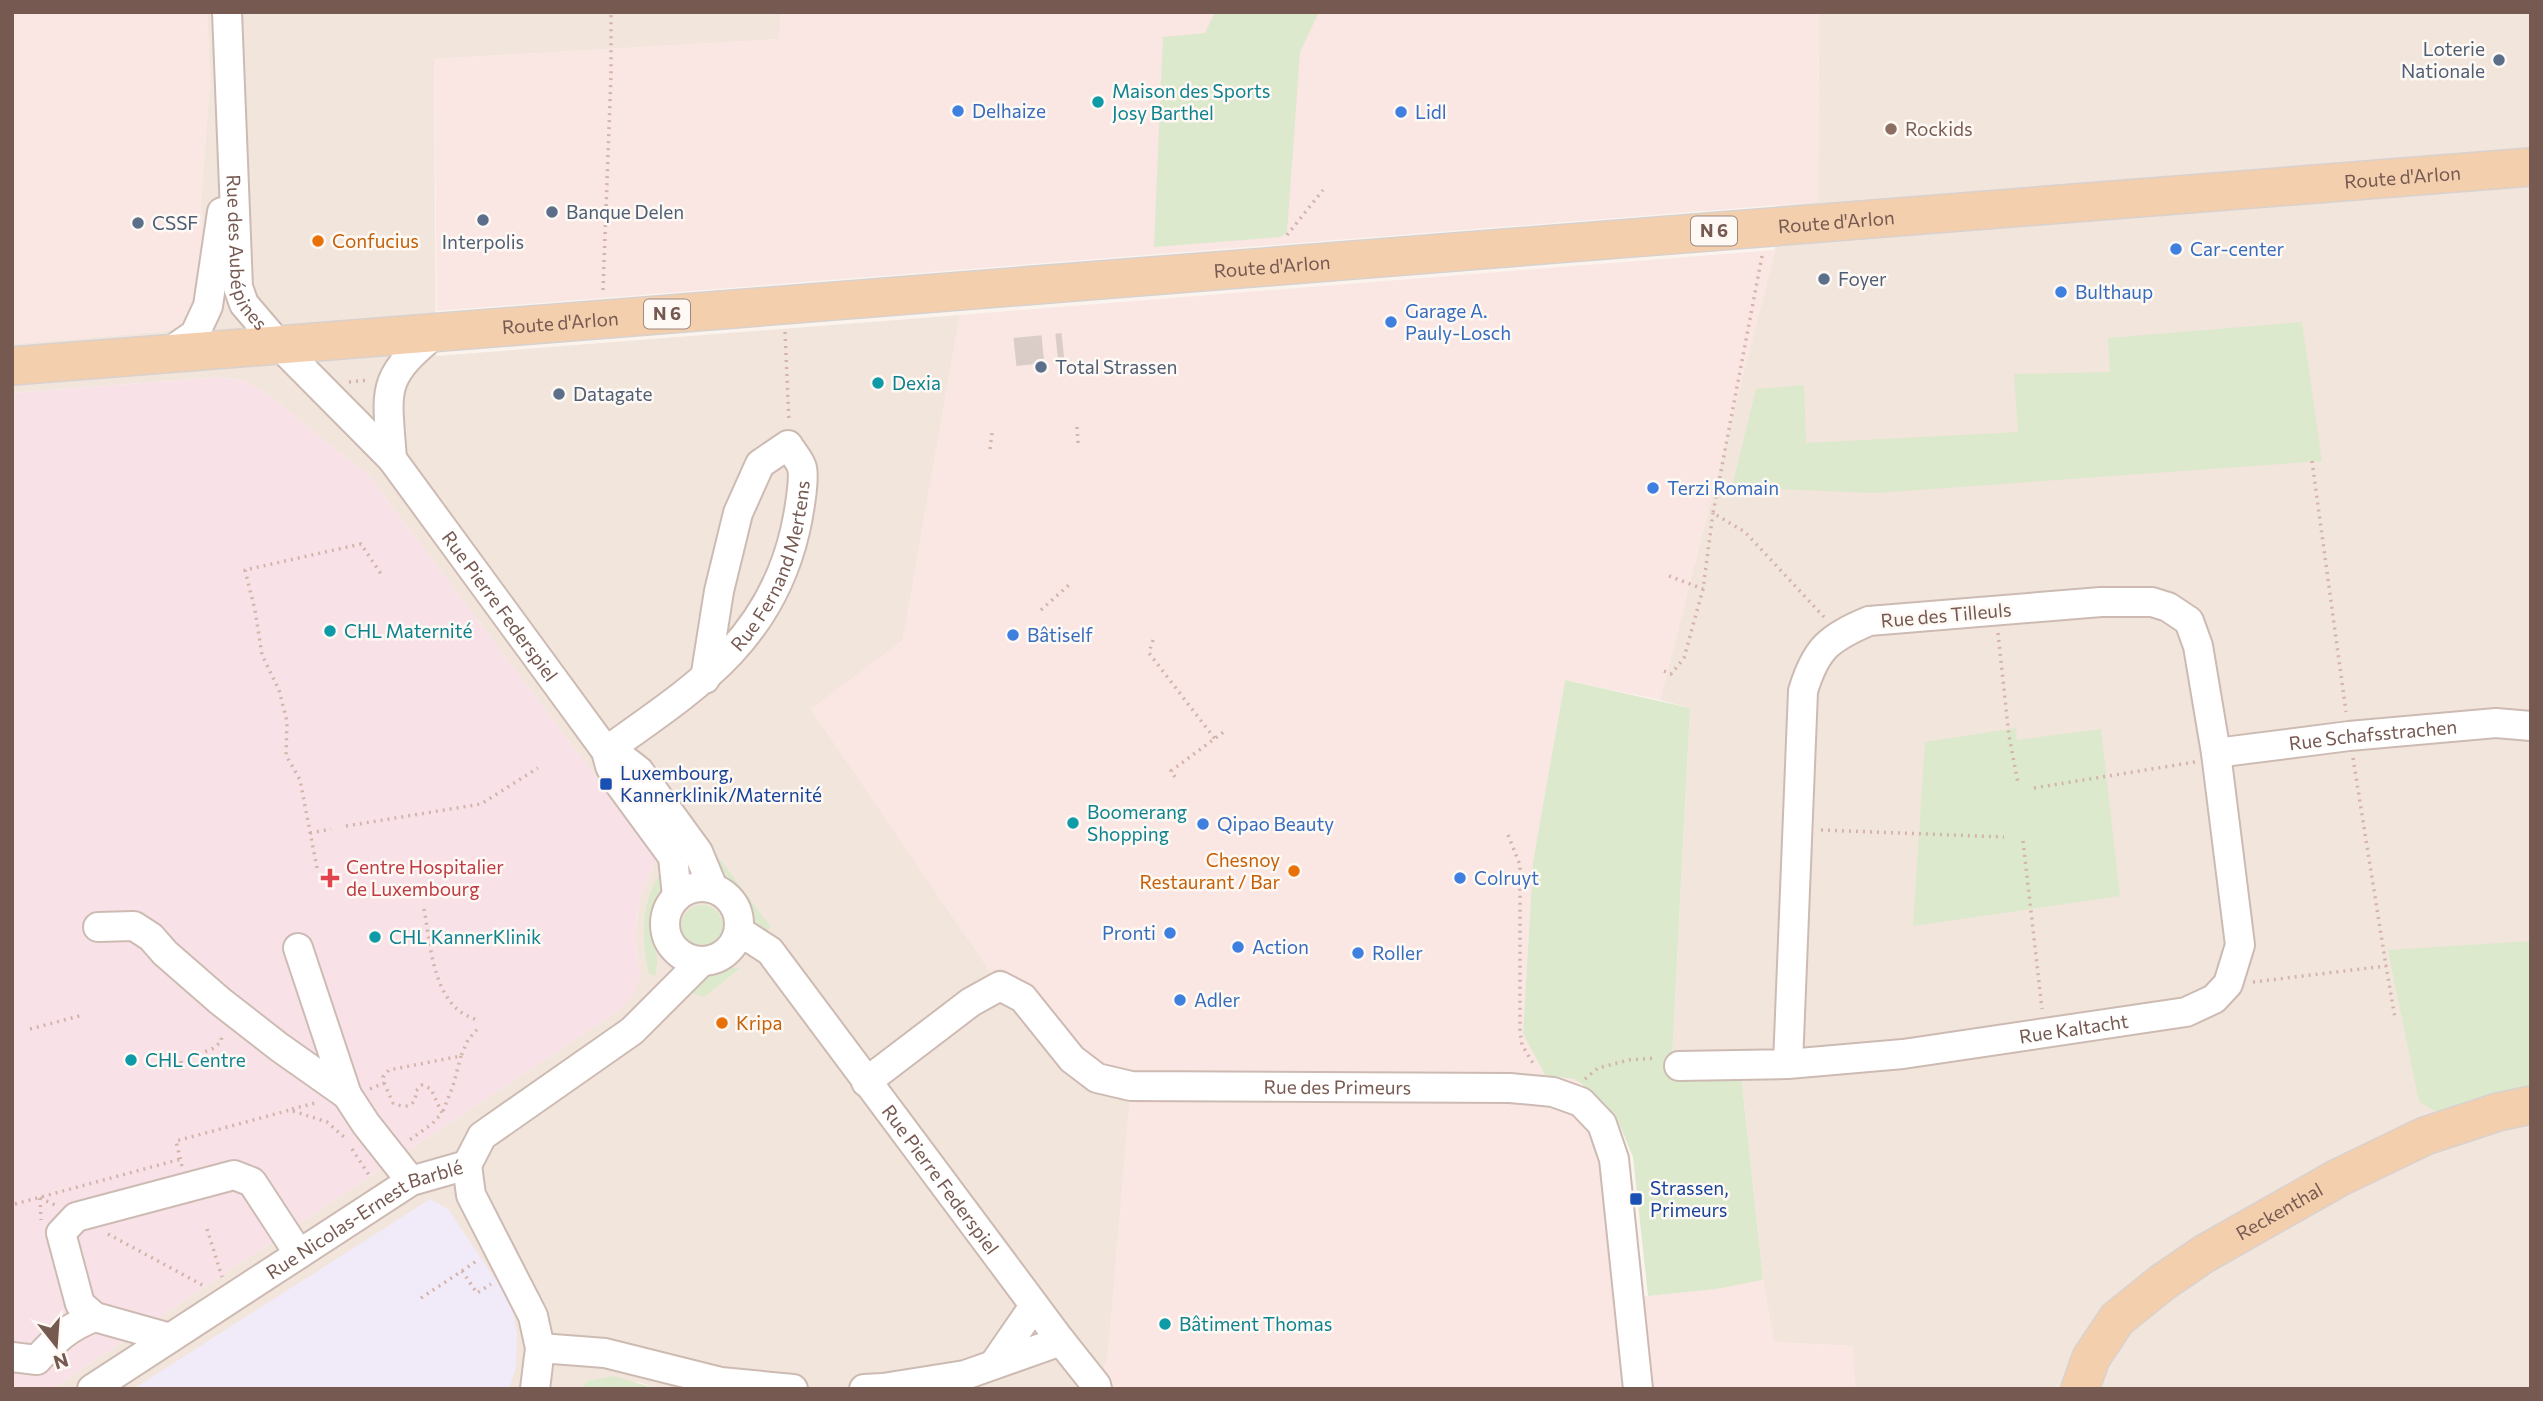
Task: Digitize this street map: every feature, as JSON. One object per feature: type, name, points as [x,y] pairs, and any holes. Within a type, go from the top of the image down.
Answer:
[{"type":"main road","name":"Route d'Arlon","points":[[12,366],[2531,167]]},
{"type":"main road","name":"Reckenthal","points":[[2080,1389],[2091,1358],[2117,1319],[2163,1282],[2204,1254],[2338,1178],[2425,1136],[2498,1112],[2531,1105]]},
{"type":"street","name":"Rue des Aubépines","points":[[227,12],[238,287],[244,303],[279,345]]},
{"type":"street","name":"Rue des Aubépines","points":[[168,354],[195,334],[208,306],[231,151]]},
{"type":"street","points":[[392,459],[387,400],[392,378],[409,355],[437,332]]},
{"type":"street","name":"Rue Pierre Federspiel","points":[[279,345],[392,459],[606,751],[618,782],[673,857],[677,896]]},
{"type":"street","name":"Rue Fernand Mertens","points":[[606,751],[705,679],[744,640],[772,598],[789,554],[799,512],[802,469],[788,445],[760,464],[738,513],[719,591],[705,679]]},
{"type":"street","name":"Rue des Tilleuls","points":[[1788,1064],[1803,691],[1810,667],[1821,650],[1839,634],[1869,621],[2101,602],[2152,602],[2168,607],[2189,621],[2198,646],[2216,753]]},
{"type":"street","name":"Rue Schafsstrachen","points":[[2216,753],[2456,726],[2496,723],[2531,726]]},
{"type":"street","name":"Rue Pierre Federspiel","points":[[606,751],[621,757],[639,771],[698,852],[713,888]]},
{"type":"street","points":[[2216,753],[2240,945],[2228,984]]},
{"type":"street","points":[[713,888],[725,895],[734,905],[739,917],[722,948],[688,959],[677,952],[669,941],[665,917],[677,896],[688,889],[713,888]]},
{"type":"street","points":[[98,927],[134,926],[151,937],[165,953],[220,1001],[279,1048],[347,1095]]},
{"type":"street","points":[[654,1010],[663,987],[669,941]]},
{"type":"street","points":[[298,948],[347,1095],[411,1181]]},
{"type":"street","name":"Rue Pierre Federspiel","points":[[722,948],[770,951],[1034,1306],[1097,1385],[1097,1389]]},
{"type":"street","name":"Rue Nicolas-Ernest Barblé","points":[[92,1389],[411,1181],[467,1165],[482,1136],[632,1031],[722,948]]},
{"type":"street","name":"Rue Kaltacht","points":[[1679,1066],[1788,1064],[1903,1054],[2186,1013],[2214,999],[2228,984]]},
{"type":"street","name":"Rue des Primeurs","points":[[866,1082],[971,1002],[1000,986],[1023,998],[1072,1059],[1089,1072],[1097,1078],[1131,1086],[1510,1088],[1562,1095]]},
{"type":"street","points":[[1562,1095],[1581,1102],[1602,1124],[1614,1159],[1638,1389]]},
{"type":"street","points":[[467,1165],[471,1195],[533,1316],[540,1348],[535,1389]]},
{"type":"street","points":[[170,1338],[95,1317],[80,1304],[61,1233],[76,1217],[234,1175],[252,1182],[299,1254]]},
{"type":"street","points":[[994,1364],[1034,1306]]},
{"type":"street","points":[[12,1357],[37,1360],[57,1338],[79,1323],[95,1317]]},
{"type":"street","points":[[864,1389],[965,1375],[1061,1341]]},
{"type":"street","points":[[540,1348],[605,1353],[721,1382],[761,1388],[793,1389]]},
{"type":"path","points":[[604,319],[611,12]]},
{"type":"path","points":[[1263,267],[1322,190]]},
{"type":"path","points":[[1664,671],[1671,674],[1684,658],[1703,589],[1713,513],[1769,227]]},
{"type":"path","points":[[787,304],[785,338],[788,445]]},
{"type":"path","points":[[318,384],[392,378]]},
{"type":"path","points":[[1077,427],[1078,443]]},
{"type":"path","points":[[990,449],[992,433]]},
{"type":"path","points":[[1713,513],[1745,532],[1839,634]]},
{"type":"path","points":[[317,868],[300,780],[286,755],[287,720],[279,690],[262,655],[245,570],[361,544],[382,573]]},
{"type":"path","points":[[1669,576],[1703,589]]},
{"type":"path","points":[[1041,610],[1071,583]]},
{"type":"path","points":[[1995,611],[2009,736],[2018,783]]},
{"type":"path","points":[[1153,640],[1149,653],[1215,739]]},
{"type":"path","points":[[1175,777],[1171,772],[1224,731]]},
{"type":"path","points":[[2034,788],[2199,762],[2216,753]]},
{"type":"path","points":[[346,827],[481,804],[538,768]]},
{"type":"path","points":[[310,833],[331,829]]},
{"type":"path","points":[[1796,830],[2004,837]]},
{"type":"path","points":[[1508,835],[1520,865],[1522,1045],[1562,1095],[1598,1068],[1629,1060],[1671,1057],[1679,1066]]},
{"type":"path","points":[[2023,841],[2045,1032]]},
{"type":"path","points":[[424,909],[433,961],[446,997],[459,1012],[477,1020]]},
{"type":"path","points":[[2228,984],[2386,966],[2395,1018]]},
{"type":"path","points":[[182,1069],[181,1061],[212,1049],[221,1042],[222,1029],[213,1010],[220,1001]]},
{"type":"path","points":[[30,1029],[83,1016]]},
{"type":"path","points":[[366,1169],[432,1124],[442,1113],[461,1056],[468,1040],[479,1027]]},
{"type":"path","points":[[442,1113],[431,1089],[422,1086],[416,1091],[416,1098],[408,1107],[393,1103],[383,1077],[389,1070],[461,1056]]},
{"type":"path","points":[[176,1141],[195,1133],[347,1095],[384,1083]]},
{"type":"path","points":[[290,1110],[327,1122],[344,1137]]},
{"type":"path","points":[[351,1148],[372,1180],[360,1188],[372,1206]]},
{"type":"path","points":[[15,1204],[181,1159]]},
{"type":"path","points":[[40,1198],[229,1299]]},
{"type":"path","points":[[207,1229],[229,1299]]},
{"type":"path","points":[[421,1298],[462,1271],[477,1293],[511,1272]]},
{"type":"shaded area","points":[[12,12],[207,12],[210,82],[201,201],[204,295],[194,318],[168,331],[12,344]]},
{"type":"shaded area","points":[[207,12],[781,12],[780,39],[434,59],[436,356],[960,315],[903,640],[811,709],[1000,986],[1131,1086],[1108,1355],[1097,1389],[659,1389],[639,1382],[588,1381],[580,1389],[52,1389],[619,1010],[640,976],[635,940],[640,895],[656,860],[369,476],[270,396],[245,381],[219,377],[12,393],[12,344],[168,331],[204,295],[201,201],[210,81]]},
{"type":"shaded area","points":[[781,12],[1819,12],[1818,202],[437,311],[434,59],[779,39]]},
{"type":"shaded area","points":[[1819,12],[2531,12],[2531,1389],[1855,1389],[1852,1346],[1774,1342],[1763,1280],[1741,1074],[1671,1079],[1690,708],[1660,700],[1775,250],[1776,206],[1818,202]]},
{"type":"shaded area","points":[[1775,250],[1660,700],[1565,680],[1533,862],[1523,1034],[1545,1075],[1574,1079],[1580,1084],[1572,1097],[1602,1124],[1628,1298],[1716,1289],[1763,1280],[1774,1342],[1853,1346],[1855,1389],[1097,1389],[1108,1355],[1131,1086],[1000,986],[811,709],[903,640],[960,315]]},
{"type":"shaded area","name":"Centre Hospitalier de Luxembourg","points":[[219,377],[245,381],[270,396],[369,476],[624,814],[656,860],[640,895],[635,940],[640,976],[633,994],[619,1010],[52,1389],[12,1389],[12,393]]},
{"type":"shaded area","points":[[430,1199],[448,1209],[504,1292],[513,1312],[517,1334],[516,1368],[509,1389],[133,1389]]},
{"type":"green space","points":[[1215,12],[1319,12],[1300,52],[1287,233],[1280,237],[1154,247],[1163,37],[1205,33]]},
{"type":"green space","points":[[2302,322],[2322,461],[1876,493],[1732,487],[1756,389],[1804,385],[1806,443],[2018,432],[2014,374],[2110,372],[2108,338]]},
{"type":"green space","points":[[1565,680],[1690,708],[1671,1079],[1741,1074],[1763,1280],[1716,1289],[1648,1296],[1633,1157],[1616,1116],[1590,1090],[1574,1079],[1545,1075],[1523,1034],[1533,862]]},
{"type":"green space","points":[[2016,728],[2017,740],[2101,729],[2120,896],[1913,926],[1925,742]]},
{"type":"green space","points":[[710,858],[719,858],[770,926],[766,939],[755,927],[740,896],[723,881]]},
{"type":"green space","points":[[666,867],[654,921],[657,962],[655,976],[649,974],[646,961],[645,918],[651,891]]},
{"type":"green space","points":[[702,905],[717,911],[723,926],[717,941],[702,947],[687,941],[681,926],[687,911]]},
{"type":"green space","points":[[2531,941],[2531,1088],[2441,1114],[2419,1102],[2388,950]]},
{"type":"green space","points":[[729,967],[740,968],[704,997],[687,991],[705,975]]},
{"type":"green space","points":[[613,1376],[659,1389],[580,1389],[588,1381]]},
{"type":"tunnel","points":[[1015,352],[1063,347]]},
{"type":"place","name":"Loterie Nationale","points":[[2499,60]]},
{"type":"place","name":"Maison des Sports Josy Barthel","points":[[1098,102]]},
{"type":"place","name":"Delhaize","points":[[958,111]]},
{"type":"place","name":"Lidl","points":[[1401,112]]},
{"type":"place","name":"Rockids","points":[[1891,129]]},
{"type":"place","name":"Banque Delen","points":[[552,212]]},
{"type":"place","name":"Interpolis","points":[[483,220]]},
{"type":"place","name":"CSSF","points":[[138,223]]},
{"type":"place","name":"Confucius","points":[[318,241]]},
{"type":"place","name":"Car-center","points":[[2176,249]]},
{"type":"place","name":"Foyer","points":[[1824,279]]},
{"type":"place","name":"Bulthaup","points":[[2061,292]]},
{"type":"place","name":"Garage A. Pauly-Losch","points":[[1391,322]]},
{"type":"place","name":"Total Strassen","points":[[1041,367]]},
{"type":"place","name":"Dexia","points":[[878,383]]},
{"type":"place","name":"Datagate","points":[[559,394]]},
{"type":"place","name":"Terzi Romain","points":[[1653,488]]},
{"type":"place","name":"CHL Maternité","points":[[330,631]]},
{"type":"place","name":"Bâtiself","points":[[1013,635]]},
{"type":"place","name":"Luxembourg, Kannerklinik/Maternité","points":[[606,784]]},
{"type":"place","name":"Boomerang Shopping","points":[[1073,823]]},
{"type":"place","name":"Qipao Beauty","points":[[1203,824]]},
{"type":"place","name":"Chesnoy Restaurant / Bar","points":[[1294,871]]},
{"type":"place","name":"Centre Hospitalier de Luxembourg","points":[[330,878]]},
{"type":"place","name":"Colruyt","points":[[1460,878]]},
{"type":"place","name":"Pronti","points":[[1170,933]]},
{"type":"place","name":"CHL KannerKlinik","points":[[375,937]]},
{"type":"place","name":"Action","points":[[1238,947]]},
{"type":"place","name":"Roller","points":[[1358,953]]},
{"type":"place","name":"Adler","points":[[1180,1000]]},
{"type":"place","name":"Kripa","points":[[722,1023]]},
{"type":"place","name":"CHL Centre","points":[[131,1060]]},
{"type":"place","name":"Strassen, Primeurs","points":[[1636,1199]]},
{"type":"place","name":"Bâtiment Thomas","points":[[1165,1324]]}]
